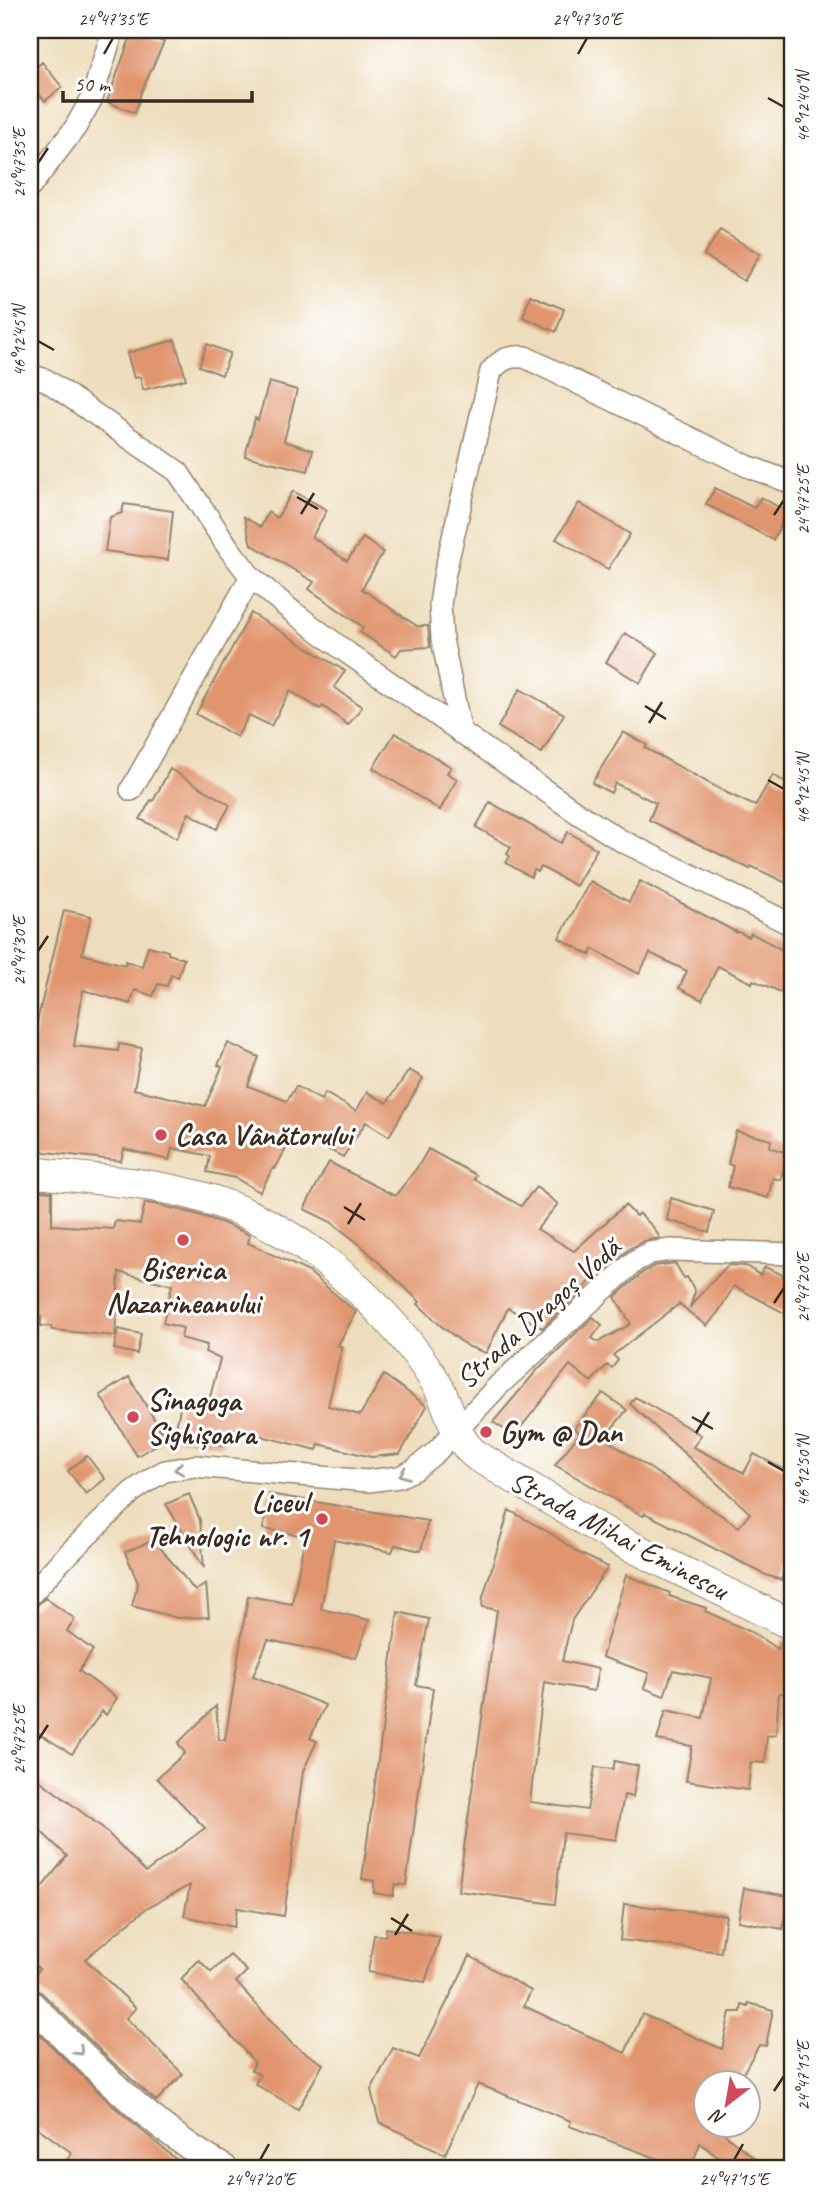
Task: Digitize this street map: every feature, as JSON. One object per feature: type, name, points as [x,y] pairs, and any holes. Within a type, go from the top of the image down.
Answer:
[{"type":"main road","name":"Strada Mihai Eminescu","points":[[30,1172],[156,1187],[197,1196],[244,1212],[287,1235],[321,1258],[344,1278],[404,1339],[439,1388],[462,1442],[477,1456],[566,1511],[642,1553],[792,1625]]},
{"type":"street","points":[[30,187],[75,128],[92,98],[113,30]]},
{"type":"street","points":[[461,733],[442,639],[440,605],[491,371],[502,359],[511,356],[525,357],[747,466],[792,482]]},
{"type":"street","points":[[30,375],[46,380],[178,472],[251,577],[349,654],[620,840],[792,925]]},
{"type":"street","points":[[131,790],[251,577]]},
{"type":"street","name":"Strada Dragoș Vodă","points":[[30,1595],[132,1492],[164,1471],[195,1466],[385,1480],[414,1470],[436,1452],[499,1385],[635,1261],[650,1253],[671,1250],[792,1254]]},
{"type":"street","points":[[30,2003],[125,2096],[198,2154],[224,2168]]},
{"type":"building","points":[[133,30],[164,42],[142,90],[135,113],[107,102]]},
{"type":"building","points":[[42,62],[62,87],[45,101],[30,84],[30,73]]},
{"type":"building","points":[[720,230],[760,254],[744,281],[704,255]]},
{"type":"building","points":[[530,295],[564,309],[556,332],[523,317]]},
{"type":"building","points":[[175,340],[186,379],[143,390],[140,377],[134,378],[127,353]]},
{"type":"building","points":[[207,344],[230,353],[222,375],[199,366]]},
{"type":"building","points":[[269,382],[297,390],[284,441],[313,450],[308,471],[245,456],[255,418],[258,420]]},
{"type":"building","points":[[715,488],[754,508],[761,497],[787,512],[773,540],[706,504]]},
{"type":"building","points":[[293,491],[327,510],[312,537],[347,561],[363,538],[383,552],[362,589],[417,626],[428,626],[430,647],[401,649],[396,656],[360,632],[363,627],[309,589],[314,582],[251,544],[244,517],[261,527],[268,512],[277,518]]},
{"type":"building","points":[[579,503],[630,534],[608,569],[556,539]]},
{"type":"building","points":[[124,504],[173,511],[168,560],[105,551],[110,517],[122,513]]},
{"type":"building","points":[[251,613],[345,671],[334,687],[362,707],[348,725],[323,706],[320,709],[290,691],[271,726],[249,715],[237,737],[196,714]]},
{"type":"building","points":[[625,633],[658,653],[640,683],[606,662]]},
{"type":"building","points":[[520,689],[564,714],[542,753],[498,727]]},
{"type":"building","points":[[623,732],[647,745],[645,748],[755,806],[773,775],[792,786],[792,818],[784,833],[792,837],[792,886],[751,866],[750,869],[649,820],[656,803],[615,783],[611,793],[592,783]]},
{"type":"building","points":[[395,733],[451,767],[447,773],[457,779],[440,810],[373,768]]},
{"type":"building","points":[[170,769],[230,805],[217,829],[189,813],[177,838],[140,819]]},
{"type":"building","points":[[490,802],[561,843],[568,832],[597,849],[576,886],[541,867],[538,872],[534,870],[531,877],[506,863],[511,847],[476,827]]},
{"type":"building","points":[[590,881],[629,902],[640,881],[736,932],[749,937],[751,933],[792,955],[792,997],[753,980],[752,983],[718,966],[702,1000],[679,988],[687,971],[650,953],[639,974],[593,949],[590,955],[559,938]]},
{"type":"building","points":[[64,910],[91,916],[82,954],[125,965],[125,961],[142,966],[148,946],[184,959],[178,977],[171,975],[167,986],[158,984],[153,996],[135,990],[130,1004],[83,990],[74,1046],[118,1051],[119,1044],[142,1048],[134,1089],[205,1106],[222,1067],[218,1065],[228,1043],[259,1057],[248,1086],[287,1101],[296,1086],[321,1100],[325,1093],[356,1111],[367,1092],[387,1103],[409,1070],[423,1078],[389,1136],[366,1122],[343,1157],[295,1132],[260,1192],[235,1178],[207,1172],[210,1156],[172,1148],[169,1160],[124,1149],[121,1161],[30,1150],[30,1070],[37,1022]]},
{"type":"building","points":[[736,1131],[771,1140],[770,1147],[787,1153],[781,1180],[773,1178],[768,1198],[728,1187],[733,1166],[728,1164]]},
{"type":"building","points":[[428,1149],[476,1175],[474,1179],[521,1206],[536,1187],[558,1204],[537,1229],[574,1251],[625,1205],[636,1216],[639,1213],[660,1238],[644,1241],[629,1249],[601,1274],[599,1270],[584,1289],[542,1328],[508,1308],[486,1353],[467,1346],[440,1325],[363,1247],[331,1222],[304,1209],[329,1162],[395,1196]]},
{"type":"building","points":[[30,1190],[52,1192],[52,1225],[113,1229],[115,1221],[140,1224],[145,1203],[154,1204],[223,1223],[250,1235],[248,1243],[309,1272],[356,1312],[338,1345],[342,1347],[328,1406],[360,1415],[384,1375],[427,1406],[400,1454],[371,1457],[319,1444],[317,1450],[229,1428],[223,1445],[174,1438],[182,1398],[209,1401],[220,1359],[205,1352],[207,1345],[181,1338],[183,1328],[163,1323],[172,1285],[119,1272],[115,1336],[52,1330],[51,1326],[41,1326],[41,1317],[30,1317]]},
{"type":"building","points":[[671,1198],[714,1211],[709,1232],[667,1220]]},
{"type":"building","points":[[675,1263],[695,1291],[690,1308],[728,1265],[746,1266],[760,1275],[765,1267],[792,1279],[792,1304],[786,1314],[734,1286],[707,1326],[679,1304],[613,1355],[618,1360],[612,1368],[607,1365],[591,1382],[570,1365],[514,1436],[493,1422],[539,1368],[593,1317],[602,1325],[592,1338],[598,1342],[631,1324],[615,1297],[643,1272],[654,1266]]},
{"type":"building","points":[[118,1329],[141,1334],[137,1354],[114,1349]]},
{"type":"building","name":"Sinagoga Sighișoara","points":[[129,1377],[166,1439],[137,1456],[100,1395]]},
{"type":"building","points":[[603,1393],[627,1410],[604,1438],[739,1527],[750,1513],[630,1404],[635,1397],[701,1435],[693,1447],[744,1473],[754,1454],[792,1473],[792,1552],[781,1580],[766,1575],[645,1513],[643,1516],[555,1465],[580,1433],[574,1428]]},
{"type":"building","points":[[87,1456],[105,1479],[86,1494],[68,1471]]},
{"type":"building","points":[[189,1494],[200,1520],[204,1568],[166,1504]]},
{"type":"building","points":[[269,1494],[428,1521],[421,1551],[395,1545],[392,1552],[334,1540],[321,1609],[369,1620],[356,1658],[268,1640],[253,1676],[325,1705],[310,1738],[317,1741],[303,1771],[284,1916],[237,1908],[234,1927],[184,1916],[190,1885],[148,1907],[85,1959],[136,2008],[126,2018],[183,2074],[156,2101],[41,1992],[30,1988],[30,1982],[39,1969],[30,1961],[30,1902],[67,1856],[30,1821],[30,1773],[103,1828],[146,1872],[205,1828],[157,1778],[185,1753],[178,1743],[216,1706],[219,1740],[225,1740],[248,1596],[292,1604],[305,1536],[263,1529]]},
{"type":"building","points":[[509,1510],[577,1552],[608,1567],[572,1620],[562,1661],[598,1669],[594,1691],[544,1682],[530,1802],[587,1810],[595,1767],[613,1769],[615,1761],[638,1766],[633,1797],[624,1795],[616,1840],[563,1833],[555,1904],[458,1891],[497,1610],[482,1607],[483,1597]]},
{"type":"building","points":[[154,1540],[195,1591],[206,1584],[209,1617],[178,1618],[132,1606],[138,1583],[125,1552]]},
{"type":"building","points":[[626,1575],[670,1593],[669,1596],[706,1608],[705,1611],[751,1632],[778,1649],[783,1640],[792,1642],[792,1694],[779,1693],[776,1735],[767,1736],[765,1763],[751,1762],[748,1790],[686,1781],[692,1746],[657,1740],[666,1710],[703,1718],[711,1678],[673,1670],[664,1696],[644,1688],[649,1673],[602,1657]]},
{"type":"building","points":[[45,1598],[75,1619],[67,1631],[93,1650],[79,1671],[117,1698],[106,1715],[102,1711],[72,1754],[30,1728],[30,1608]]},
{"type":"building","points":[[398,1612],[429,1619],[416,1685],[433,1688],[406,1885],[395,1884],[393,1896],[374,1893],[374,1881],[362,1879]]},
{"type":"building","points":[[744,1888],[788,1896],[783,1929],[738,1921]]},
{"type":"building","points":[[624,1904],[726,1915],[721,1952],[620,1940]]},
{"type":"building","points":[[386,1928],[440,1937],[425,1982],[368,1972],[374,1935],[385,1936]]},
{"type":"building","points":[[230,1955],[247,1971],[236,1982],[292,2044],[323,2064],[298,2109],[255,2084],[260,2075],[251,2070],[255,2063],[181,1979],[199,1960],[211,1972]]},
{"type":"building","points":[[470,1956],[531,1991],[524,2006],[625,2053],[642,2014],[722,2049],[730,2012],[741,2012],[742,2005],[748,2007],[749,2003],[773,2010],[766,2046],[759,2045],[746,2068],[692,2068],[692,2138],[730,2138],[766,2168],[732,2168],[700,2143],[691,2168],[683,2168],[569,2126],[571,2121],[478,2084],[445,2154],[379,2122],[371,2090],[393,2048],[419,2058]]},
{"type":"building","points":[[30,2025],[111,2104],[186,2168],[62,2168],[72,2153],[30,2122]]},
{"type":"place","name":"Casa Vânătorului","points":[[161,1135]]},
{"type":"place","name":"Biserica Nazarineanului","points":[[183,1240]]},
{"type":"place","name":"Sinagoga Sighișoara","points":[[133,1417]]},
{"type":"place","name":"Gym @ Dan","points":[[486,1432]]},
{"type":"place","name":"Liceul Tehnologic nr. 1","points":[[322,1519]]}]
